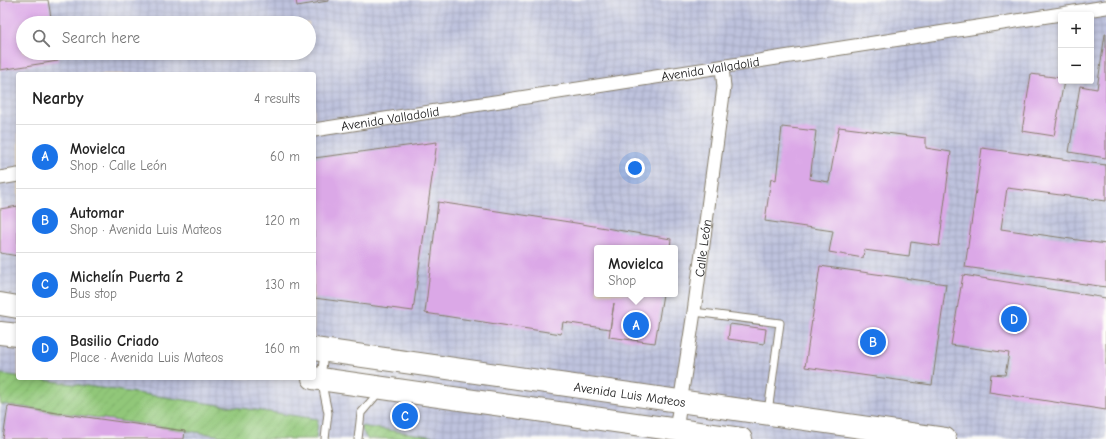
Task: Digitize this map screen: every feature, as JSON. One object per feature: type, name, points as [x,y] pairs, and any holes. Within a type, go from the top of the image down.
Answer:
[{"type":"highway","points":[[0,304],[16,307]]},
{"type":"highway","points":[[0,333],[16,336]]},
{"type":"highway","name":"Avenida Luis Mateos","points":[[319,350],[945,439]]},
{"type":"highway","points":[[317,379],[383,387],[741,439]]},
{"type":"street","name":"Avenida Valladolid","points":[[316,130],[722,67],[1085,5],[1106,6]]},
{"type":"street","name":"Calle León","points":[[676,430],[694,312],[724,87],[722,67]]},
{"type":"street","points":[[0,178],[16,175]]},
{"type":"lane","points":[[694,312],[780,323],[768,414]]},
{"type":"lane","points":[[319,350],[317,379],[328,414],[325,439]]},
{"type":"lane","points":[[358,439],[362,413],[373,397],[383,387]]},
{"type":"shaded area","points":[[0,0],[1106,0],[1106,439],[0,439]]},
{"type":"green space","points":[[0,374],[16,376],[16,380],[45,380],[318,419],[316,439],[244,439],[0,404]]},
{"type":"green space","points":[[360,426],[450,439],[367,439]]},
{"type":"building","points":[[0,0],[48,0],[51,16],[16,16],[16,60],[58,61],[0,70]]},
{"type":"building","points":[[296,0],[328,0],[328,1],[297,6]]},
{"type":"building","points":[[1105,34],[1106,158],[1069,152],[1080,86],[1097,89]]},
{"type":"building","points":[[1031,74],[1058,78],[1058,84],[1063,84],[1054,136],[1022,131]]},
{"type":"building","points":[[782,127],[816,131],[810,179],[829,182],[839,127],[926,138],[926,148],[951,152],[939,246],[911,242],[909,256],[864,250],[863,258],[829,252],[833,231],[765,221],[771,178],[776,180]]},
{"type":"building","points":[[437,142],[413,311],[316,298],[316,158]]},
{"type":"building","points":[[982,148],[1106,165],[1106,201],[1007,188],[1001,229],[1106,244],[1106,287],[965,267]]},
{"type":"building","points":[[438,202],[671,239],[670,245],[594,245],[594,297],[663,297],[655,343],[609,337],[614,303],[610,329],[563,322],[561,334],[425,313]]},
{"type":"building","points":[[16,206],[16,256],[0,253],[0,209]]},
{"type":"building","points":[[820,266],[946,284],[932,385],[805,367]]},
{"type":"building","points":[[963,275],[1106,298],[1106,410],[989,392],[991,374],[1005,375],[1009,353],[951,345]]},
{"type":"building","points":[[730,324],[766,329],[764,344],[728,339]]},
{"type":"building","points":[[8,406],[185,431],[184,439],[3,439]]},
{"type":"place","name":"Basilio Criado","points":[[1014,319]]},
{"type":"place","name":"Movielca","points":[[636,325]]},
{"type":"place","name":"Automar","points":[[873,342]]},
{"type":"place","name":"Michelín Puerta 2","points":[[405,416]]}]
